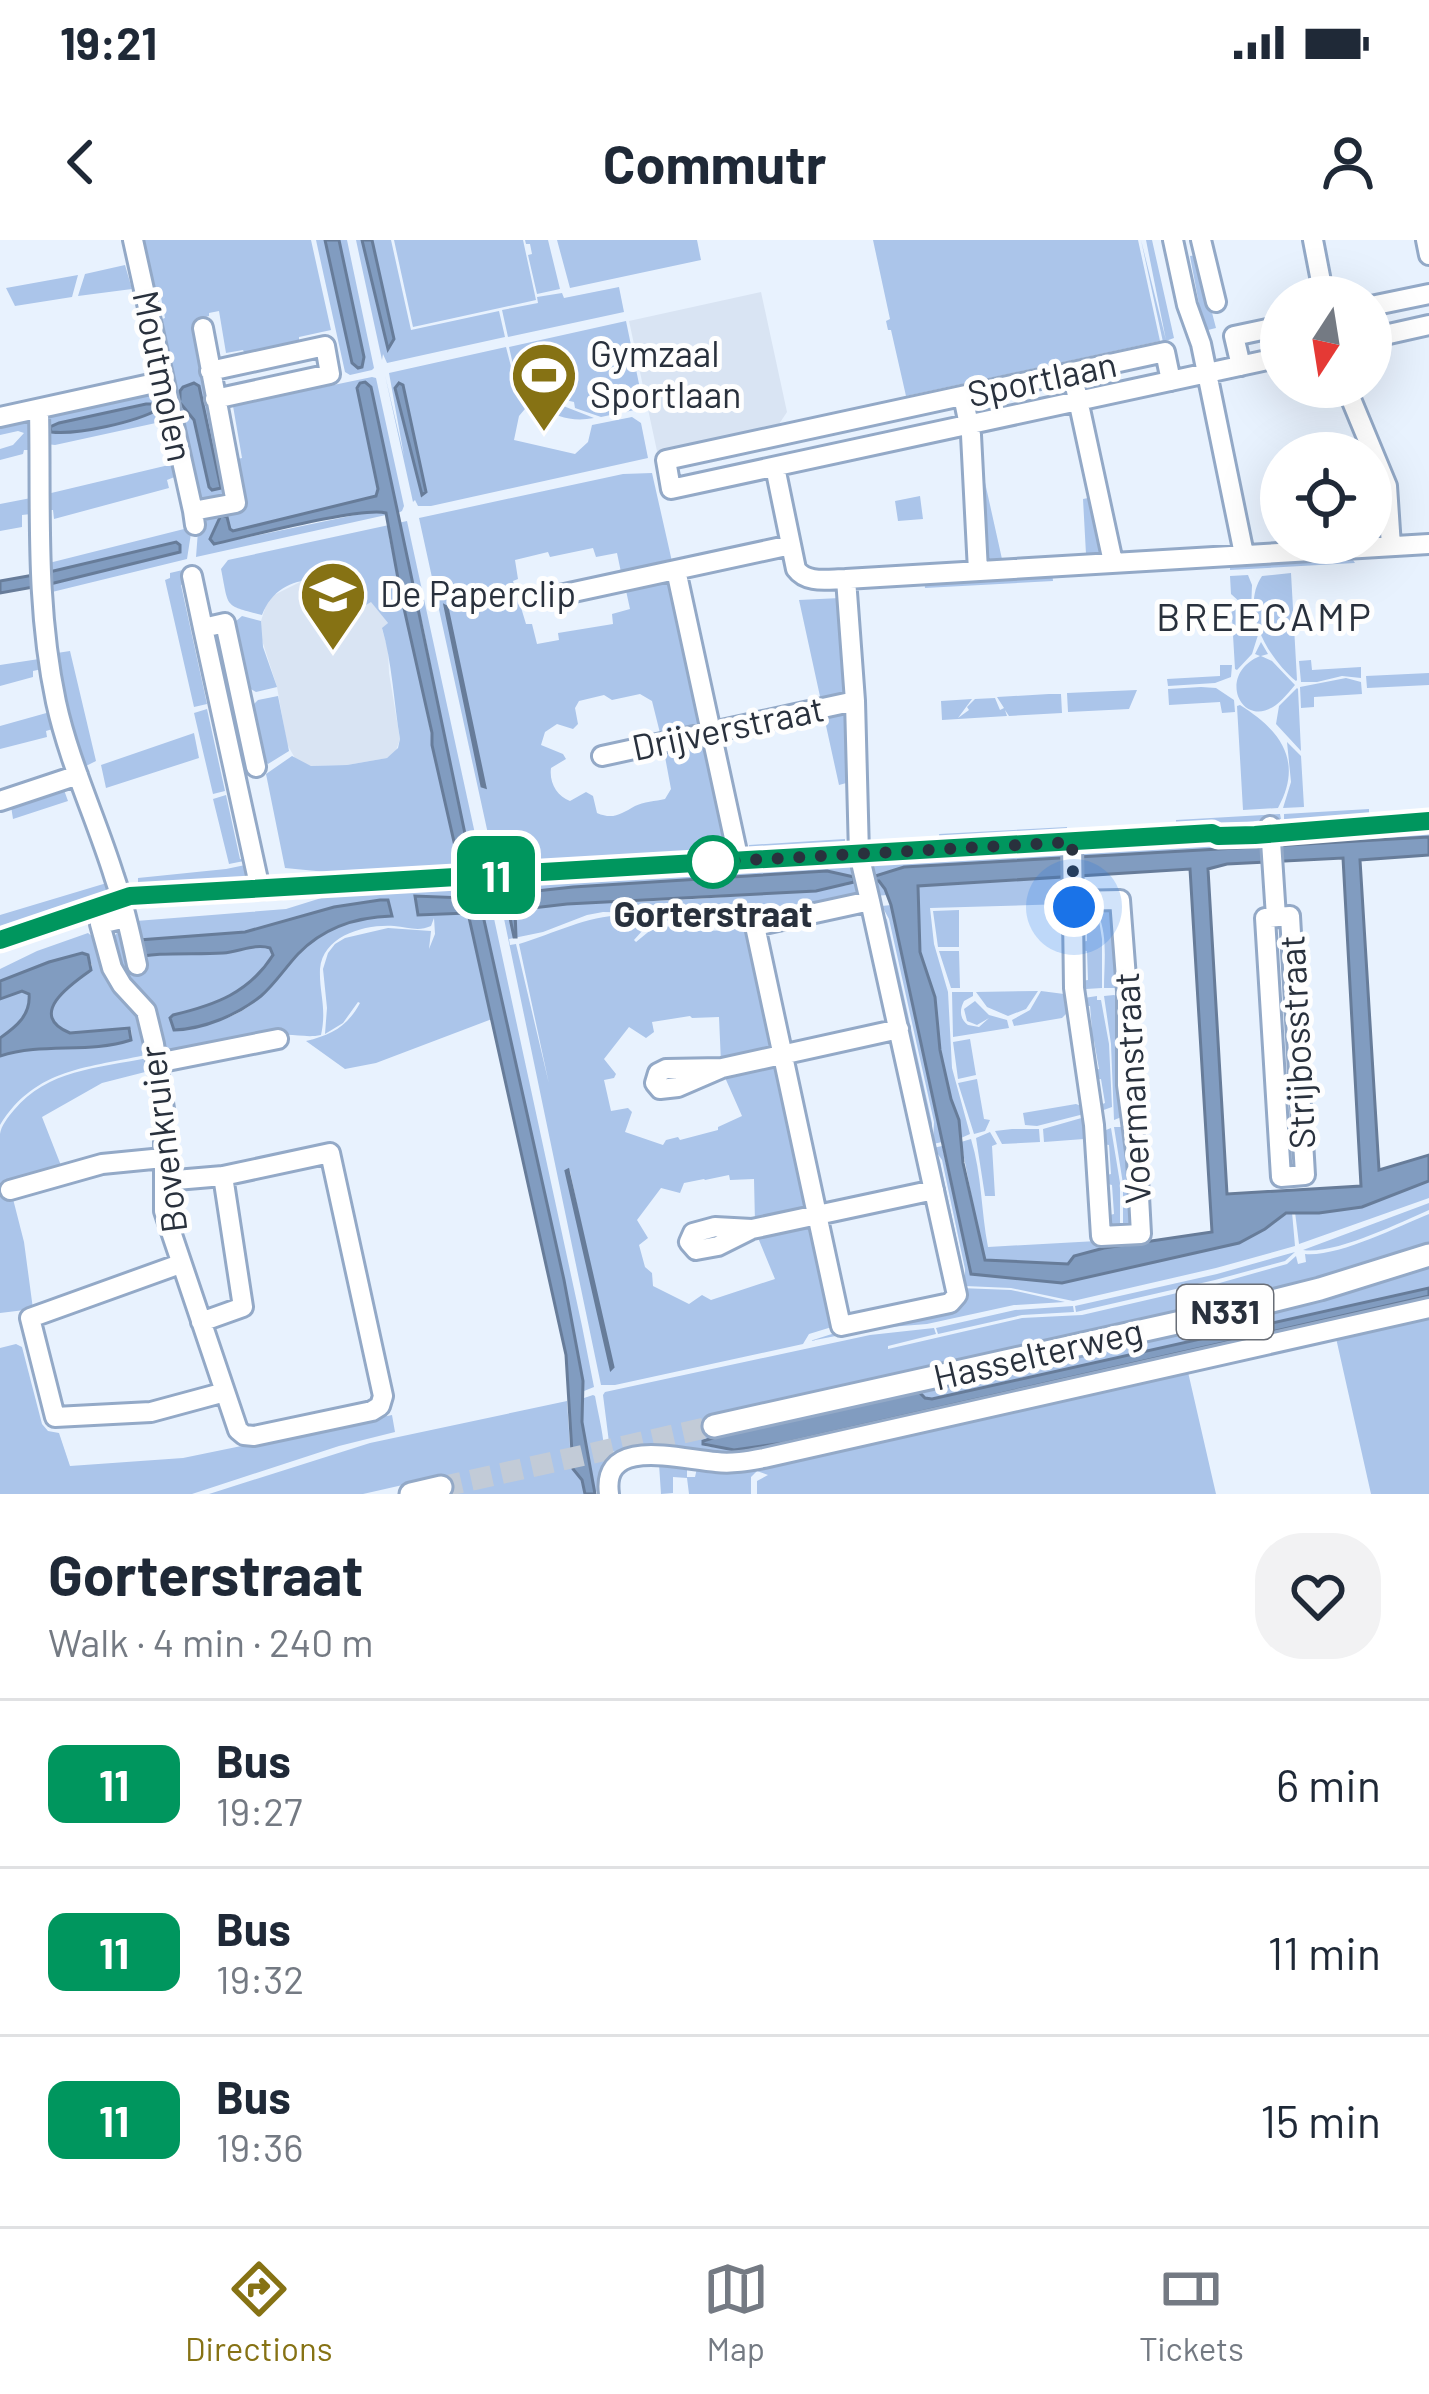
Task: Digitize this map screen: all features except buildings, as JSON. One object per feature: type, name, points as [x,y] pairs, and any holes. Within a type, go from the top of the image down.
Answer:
[{"type":"main road","name":"Hasselterweg","points":[[714,1426],[1263,1303],[1429,1255]]},
{"type":"main road","points":[[411,1494],[441,1487]]},
{"type":"street","name":"Moutmolen","points":[[134,240],[194,518],[236,503],[215,399]]},
{"type":"street","points":[[1173,240],[1201,344]]},
{"type":"street","points":[[1183,240],[1244,554]]},
{"type":"street","points":[[1202,240],[1216,302]]},
{"type":"street","points":[[1313,240],[1320,276]]},
{"type":"street","points":[[1426,240],[1429,255]]},
{"type":"street","points":[[1392,302],[1429,294]]},
{"type":"street","points":[[1392,333],[1429,325]]},
{"type":"street","points":[[203,328],[215,399],[337,376],[325,346],[211,371]]},
{"type":"street","points":[[1241,366],[1234,336],[1260,330]]},
{"type":"street","name":"Sportlaan","points":[[1171,381],[1165,352],[666,460],[671,489],[1078,400],[1171,381],[1260,362]]},
{"type":"street","points":[[1072,373],[1113,562]]},
{"type":"street","points":[[0,417],[164,381]]},
{"type":"street","points":[[963,396],[970,424],[978,571]]},
{"type":"street","points":[[39,409],[39,580],[54,691],[137,965]]},
{"type":"street","points":[[890,412],[896,440]]},
{"type":"street","points":[[812,429],[818,458]]},
{"type":"street","points":[[775,467],[796,569],[809,579],[1260,553]]},
{"type":"street","points":[[1392,546],[1429,544]]},
{"type":"street","points":[[546,598],[791,545]]},
{"type":"street","points":[[676,570],[739,861]]},
{"type":"street","points":[[192,577],[260,889]]},
{"type":"street","points":[[846,579],[860,854],[957,1294],[953,1301],[841,1326],[755,926],[869,901]]},
{"type":"street","points":[[203,628],[225,623],[255,764],[233,766]]},
{"type":"street","name":"Drijverstraat","points":[[602,756],[855,701]]},
{"type":"street","points":[[0,801],[78,776]]},
{"type":"street","points":[[0,940],[260,889],[860,854],[1072,848],[1212,833],[1270,834],[1312,821],[1330,826],[1429,820]]},
{"type":"street","name":"Strijbosstraat","points":[[1270,834],[1276,917]]},
{"type":"street","name":"Voermanstraat","points":[[1072,848],[1074,988],[1093,1114],[1101,1236],[1141,1234],[1127,1085],[1120,900],[1074,891]]},
{"type":"street","name":"Bovenkruier","points":[[125,916],[100,924],[112,968],[146,1011],[164,1109],[164,1211],[238,1430],[254,1436],[380,1406],[382,1396],[330,1153],[223,1176]]},
{"type":"street","name":"Strijbosstraat","points":[[1290,916],[1305,1175],[1281,1177],[1264,918],[1276,917],[1290,916]]},
{"type":"street","points":[[722,1068],[899,1029]]},
{"type":"street","points":[[157,1064],[278,1039]]},
{"type":"street","points":[[10,1190],[102,1164],[163,1157]]},
{"type":"street","points":[[164,1181],[223,1176],[243,1307],[201,1322]]},
{"type":"street","points":[[752,1229],[934,1190]]},
{"type":"street","points":[[180,1264],[30,1318],[56,1417],[152,1412],[225,1392]]},
{"type":"street","points":[[608,1494],[608,1479],[621,1460],[640,1456],[723,1463],[764,1458],[1429,1308]]},
{"type":"shaded area","points":[[141,240],[311,240],[331,330],[245,354],[243,350],[226,353],[219,311],[199,319],[226,496],[195,505],[152,291],[156,290],[165,318],[159,287],[148,288]],"holes":[[[183,387],[199,387],[221,487],[218,490],[209,487],[194,420],[181,404]]]},
{"type":"shaded area","points":[[316,240],[325,240],[352,363],[358,368],[365,359],[339,240],[347,240],[372,370],[345,372]]},
{"type":"shaded area","points":[[325,240],[339,240],[364,357],[362,367],[352,363]]},
{"type":"shaded area","points":[[356,240],[362,240],[388,349],[394,339],[372,240],[391,240],[411,330],[499,311],[505,337],[387,363],[383,354],[382,360]]},
{"type":"shaded area","points":[[362,240],[372,240],[394,339],[388,349]]},
{"type":"shaded area","points":[[394,240],[523,240],[536,300],[413,327]]},
{"type":"shaded area","points":[[525,240],[548,240],[560,289],[537,294],[530,244]]},
{"type":"shaded area","points":[[557,240],[697,240],[701,260],[570,288]]},
{"type":"shaded area","points":[[873,240],[1138,240],[1160,341],[906,396],[886,321],[890,319]]},
{"type":"shaded area","points":[[1141,240],[1166,340],[1146,240],[1152,240],[1174,338],[1163,342]]},
{"type":"shaded area","points":[[1197,255],[1216,328],[1204,331],[1190,256]]},
{"type":"shaded area","points":[[125,265],[132,289],[78,296],[85,274]]},
{"type":"shaded area","points":[[78,275],[72,297],[15,306],[6,288]]},
{"type":"shaded area","points":[[619,287],[624,312],[508,337],[502,310],[538,303],[537,297],[562,293],[564,298]]},
{"type":"shaded area","points":[[761,292],[787,412],[779,424],[657,451],[629,321]]},
{"type":"shaded area","points":[[626,321],[644,408],[601,417],[575,408],[574,402],[552,397],[541,382],[514,369],[509,347]]},
{"type":"shaded area","points":[[506,347],[515,382],[530,403],[519,416],[514,440],[575,454],[588,442],[592,425],[632,417],[641,423],[648,458],[418,506],[413,502],[385,375],[404,456],[389,373]]},
{"type":"shaded area","points":[[515,373],[548,400],[594,418],[569,418],[547,410],[529,395]]},
{"type":"shaded area","points":[[376,378],[402,511],[396,514],[371,387],[357,389],[376,496],[233,531],[227,517],[210,539],[215,544],[379,510],[386,515],[196,557],[199,518],[240,505],[233,460],[242,458],[233,406]]},
{"type":"shaded area","points":[[365,382],[371,387],[469,853],[464,863],[457,855],[432,745],[386,513],[330,518],[214,544],[210,539],[221,515],[233,531],[376,496],[357,388]]},
{"type":"shaded area","points":[[399,383],[426,492],[422,495],[395,388]]},
{"type":"shaded area","points":[[199,386],[221,488],[212,490],[194,420],[176,400],[183,387]]},
{"type":"shaded area","points":[[157,392],[165,421],[55,445],[46,444],[46,416]],"holes":[[[153,405],[149,414],[138,418],[56,431],[59,423]]]},
{"type":"shaded area","points":[[158,404],[159,409],[106,426],[51,432],[50,427],[59,423]]},
{"type":"shaded area","points":[[30,420],[32,450],[0,460],[0,449],[13,445],[24,433],[0,435],[0,426]]},
{"type":"shaded area","points":[[173,464],[177,476],[167,480],[169,488],[54,519],[53,510],[45,510],[47,494]]},
{"type":"shaded area","points":[[652,473],[673,566],[622,577],[617,553],[596,557],[593,548],[515,560],[518,579],[513,581],[526,624],[532,624],[537,644],[559,640],[558,633],[613,624],[612,614],[630,609],[625,586],[674,575],[707,727],[661,737],[652,701],[640,694],[612,700],[604,695],[579,701],[575,708],[578,724],[573,729],[557,724],[545,732],[541,745],[566,759],[551,768],[561,796],[570,801],[586,792],[593,796],[597,813],[612,816],[665,799],[671,789],[663,746],[709,736],[732,852],[495,866],[419,518],[623,474]],"holes":[[[445,606],[447,607],[484,787]]]},
{"type":"shaded area","points":[[984,478],[1002,559],[983,556],[978,479]]},
{"type":"shaded area","points":[[1094,493],[1105,553],[1086,554],[1083,499]]},
{"type":"shaded area","points":[[920,496],[923,519],[898,521],[895,501]]},
{"type":"shaded area","points":[[31,498],[31,514],[22,515],[22,527],[0,531],[0,504]]},
{"type":"shaded area","points":[[407,521],[482,866],[347,874],[285,868],[266,774],[292,756],[311,766],[347,765],[387,758],[398,748],[391,668],[382,628],[388,623],[371,602],[366,605],[325,581],[310,580],[281,589],[262,615],[240,609],[227,598],[221,569],[228,560],[389,525],[457,855],[469,856],[398,523]]},
{"type":"shaded area","points":[[192,527],[187,559],[48,593],[46,585],[180,552],[45,573],[45,564]]},
{"type":"shaded area","points":[[176,542],[180,552],[0,593],[0,581]]},
{"type":"shaded area","points":[[1260,560],[1260,564],[1337,564],[1230,570],[1230,561]]},
{"type":"shaded area","points":[[187,569],[189,582],[181,585],[207,704],[194,707],[165,580],[170,573]]},
{"type":"shaded area","points":[[1052,571],[1053,581],[925,588],[924,579]]},
{"type":"shaded area","points":[[1291,573],[1296,681],[1267,647],[1254,604],[1262,576]]},
{"type":"shaded area","points":[[1248,575],[1251,612],[1231,594],[1230,576]]},
{"type":"shaded area","points":[[315,578],[371,601],[388,623],[382,629],[400,739],[387,758],[311,766],[296,760],[287,744],[261,621],[274,595]]},
{"type":"shaded area","points":[[840,598],[845,696],[821,701],[799,600]]},
{"type":"shaded area","points":[[1231,601],[1248,614],[1258,635],[1252,654],[1237,670]]},
{"type":"shaded area","points":[[447,607],[485,787],[482,786]]},
{"type":"shaded area","points":[[242,616],[261,621],[263,647],[277,687],[256,692],[249,688],[235,622]]},
{"type":"shaded area","points":[[1261,642],[1268,654],[1261,656],[1295,685],[1276,705],[1261,711],[1243,704],[1237,685],[1239,674],[1260,656],[1255,654]]},
{"type":"shaded area","points":[[70,651],[96,761],[86,766],[74,751],[55,656]]},
{"type":"shaded area","points":[[39,659],[42,669],[33,671],[33,677],[0,686],[0,665]]},
{"type":"shaded area","points":[[1311,660],[1312,670],[1361,667],[1361,678],[1301,682],[1299,661]]},
{"type":"shaded area","points":[[1220,665],[1232,665],[1231,677],[1215,683],[1168,686],[1167,679],[1220,676]]},
{"type":"shaded area","points":[[1429,673],[1429,685],[1367,688],[1366,676]]},
{"type":"shaded area","points":[[1346,678],[1361,682],[1362,694],[1314,697],[1314,707],[1301,708],[1300,687]]},
{"type":"shaded area","points":[[1216,688],[1234,700],[1235,712],[1222,713],[1220,702],[1169,705],[1168,689]]},
{"type":"shaded area","points":[[1297,688],[1301,751],[1276,724],[1279,706]]},
{"type":"shaded area","points":[[1137,690],[1129,709],[1068,712],[1067,693]]},
{"type":"shaded area","points":[[1061,694],[1062,713],[1009,716],[1005,710],[1007,716],[942,720],[941,701],[972,699],[958,718],[975,699],[995,698],[1000,710],[1004,708],[997,697]]},
{"type":"shaded area","points":[[278,696],[289,751],[268,764],[254,704]]},
{"type":"shaded area","points":[[1240,705],[1266,725],[1284,748],[1289,776],[1278,808],[1243,810]]},
{"type":"shaded area","points":[[846,708],[850,782],[839,785],[823,712]]},
{"type":"shaded area","points":[[207,709],[225,791],[213,794],[194,713]]},
{"type":"shaded area","points":[[50,712],[56,728],[46,731],[47,737],[0,749],[0,726]]},
{"type":"shaded area","points":[[194,733],[199,758],[106,788],[101,765]]},
{"type":"shaded area","points":[[1287,742],[1301,756],[1304,807],[1283,808],[1291,782]]},
{"type":"shaded area","points":[[64,790],[68,801],[13,819],[11,806]]},
{"type":"shaded area","points":[[226,795],[240,859],[249,860],[229,864],[213,799]]},
{"type":"shaded area","points":[[1369,809],[1369,813],[1343,820],[1284,819],[1284,814]]},
{"type":"shaded area","points":[[1280,814],[1281,819],[1181,829],[1176,825],[1176,820]]},
{"type":"shaded area","points":[[1429,826],[1425,833],[1287,840],[1429,837],[1280,846],[1285,836]]},
{"type":"shaded area","points":[[1067,827],[1067,834],[940,841],[939,834]]},
{"type":"shaded area","points":[[1429,837],[1429,855],[1360,860],[1379,1170],[1429,1155],[1429,1181],[1362,1207],[1286,1213],[1239,1243],[1062,1283],[971,1274],[891,905],[885,889],[875,881],[875,876],[904,867]],"holes":[[[1343,858],[1361,1186],[1227,1194],[1208,869]],[[1190,869],[1212,1232],[1104,1248],[1074,1256],[1068,1264],[985,1260],[963,1163],[959,1120],[940,1050],[935,997],[920,952],[918,886]]]},
{"type":"shaded area","points":[[1234,838],[1261,841],[1265,846],[1079,857],[1080,849],[1092,852],[1083,848]]},
{"type":"shaded area","points":[[845,839],[845,845],[749,855],[749,845]]},
{"type":"shaded area","points":[[1062,849],[1052,856],[1065,850],[1067,858],[904,867],[880,881],[887,895],[875,896],[879,892],[873,887],[869,866],[879,864],[875,861]]},
{"type":"shaded area","points":[[854,863],[861,892],[858,897],[707,927],[670,922],[652,913],[603,912],[509,939],[510,945],[516,944],[549,1084],[519,944],[618,916],[652,920],[636,942],[658,924],[704,931],[751,927],[777,1051],[721,1063],[719,1017],[652,1022],[654,1032],[646,1038],[629,1027],[604,1059],[616,1074],[604,1080],[611,1111],[628,1108],[632,1112],[625,1132],[663,1145],[666,1140],[718,1130],[742,1116],[723,1073],[779,1061],[812,1211],[755,1223],[754,1179],[730,1180],[729,1175],[704,1179],[684,1183],[680,1193],[661,1188],[637,1220],[648,1238],[639,1245],[653,1286],[689,1304],[702,1295],[711,1300],[775,1279],[756,1233],[815,1221],[835,1326],[809,1334],[803,1344],[601,1385],[497,885],[501,881],[681,870],[704,877],[732,875],[732,871]],"holes":[[[827,871],[848,875],[848,885],[715,898],[557,904],[513,912],[518,893]],[[566,1171],[570,1171],[611,1369]]]},
{"type":"shaded area","points":[[250,864],[247,881],[138,888],[138,878]]},
{"type":"shaded area","points":[[827,871],[854,877],[854,882],[816,891],[515,910],[516,937],[507,904],[518,893],[573,887]]},
{"type":"shaded area","points":[[1068,877],[1066,904],[930,908],[934,944],[948,992],[952,1068],[970,1134],[961,1138],[940,1050],[935,997],[920,952],[918,885]]},
{"type":"shaded area","points":[[110,882],[111,892],[0,934],[0,915]]},
{"type":"shaded area","points":[[484,882],[594,1387],[584,1391],[478,894],[416,896],[418,914],[468,913],[492,1019],[376,1063],[345,1069],[306,1041],[323,1036],[338,1029],[360,1003],[343,1023],[325,1034],[323,969],[328,953],[345,938],[388,928],[431,931],[429,949],[434,918],[431,926],[422,929],[383,926],[359,930],[337,940],[329,948],[320,969],[321,1035],[282,1035],[172,1057],[161,1051],[112,940],[121,927],[144,955],[270,948],[273,955],[264,968],[242,988],[170,1018],[218,1020],[246,1008],[321,935],[350,922],[391,915],[388,901],[334,907],[245,932],[139,940],[136,921],[286,909],[347,890]]},
{"type":"shaded area","points":[[473,886],[564,1280],[583,1381],[582,1422],[595,1494],[585,1494],[573,1469],[566,1355],[468,913],[418,915],[415,896],[465,898],[468,887]]},
{"type":"shaded area","points":[[388,900],[392,916],[329,931],[298,954],[252,1003],[197,1027],[174,1030],[170,1018],[242,988],[264,968],[273,955],[270,948],[128,959],[139,940],[245,932],[334,907]]},
{"type":"shaded area","points":[[891,905],[942,1142],[933,1144],[934,1122],[889,919],[882,906]]},
{"type":"shaded area","points":[[880,906],[932,1123],[929,1144]]},
{"type":"shaded area","points":[[1114,907],[1120,983],[1104,988],[1104,941],[1098,914],[1102,988],[1086,989],[1080,981],[1088,980],[1087,951],[1079,950],[1079,942],[1087,941],[1087,916],[1079,915],[1082,908],[1096,914],[1091,908]]},
{"type":"shaded area","points":[[959,910],[959,947],[938,947],[933,911]]},
{"type":"shaded area","points":[[88,933],[119,972],[150,1054],[85,1067],[47,1081],[30,1091],[0,1125],[0,1056],[41,1047],[98,1047],[132,1039],[131,1029],[70,1033],[52,1017],[56,1000],[91,970],[86,953],[0,981],[0,969]]},
{"type":"shaded area","points":[[939,951],[959,951],[960,988],[951,988]]},
{"type":"shaded area","points":[[82,953],[88,955],[91,970],[56,1000],[52,1018],[70,1033],[129,1028],[131,1040],[0,1056],[0,1038],[25,1014],[29,994],[22,991],[0,999],[0,981]]},
{"type":"shaded area","points":[[22,991],[29,994],[25,1014],[0,1038],[0,999]]},
{"type":"shaded area","points":[[1038,991],[1026,1009],[1008,1016],[987,1007],[976,992]]},
{"type":"shaded area","points":[[1041,991],[1064,994],[1066,1014],[1014,1026],[1012,1020],[1030,1010]]},
{"type":"shaded area","points":[[952,992],[973,992],[961,1008],[968,1025],[979,1027],[989,1018],[977,1025],[967,1021],[964,1009],[975,1001],[989,1015],[1007,1020],[1009,1028],[953,1037]]},
{"type":"shaded area","points":[[1097,996],[1109,1044],[1112,1107],[1098,1112],[1097,1106],[1105,1103],[1101,1079],[1092,1080],[1091,1071],[1099,1069],[1094,1041],[1086,1041],[1084,1033],[1092,1030],[1090,1006],[1082,1006],[1084,998]]},
{"type":"shaded area","points":[[1104,996],[1120,998],[1124,1116],[1114,1120]]},
{"type":"shaded area","points":[[970,1039],[976,1075],[958,1079],[953,1042]]},
{"type":"shaded area","points":[[148,1058],[153,1070],[102,1083],[42,1117],[62,1168],[0,1191],[1,1131],[27,1097],[74,1073]]},
{"type":"shaded area","points":[[977,1079],[984,1119],[990,1120],[985,1131],[974,1134],[958,1083]]},
{"type":"shaded area","points":[[1076,1104],[1084,1107],[1084,1114],[1025,1125],[1023,1113]]},
{"type":"shaded area","points":[[1085,1117],[1084,1139],[1044,1142],[1043,1129]]},
{"type":"shaded area","points":[[1114,1127],[1124,1127],[1135,1223],[1123,1232],[1123,1184]]},
{"type":"shaded area","points":[[1111,1128],[1120,1183],[1120,1232],[1111,1231],[1105,1216],[1114,1214],[1112,1185],[1103,1183],[1103,1176],[1111,1174],[1109,1145],[1101,1144],[1101,1132]]},
{"type":"shaded area","points":[[1039,1129],[1040,1142],[1002,1144],[995,1131]]},
{"type":"shaded area","points":[[990,1132],[997,1144],[992,1146],[995,1196],[985,1196],[976,1138]]},
{"type":"shaded area","points":[[971,1139],[988,1247],[1097,1241],[1146,1226],[1147,1242],[1104,1248],[1072,1258],[1068,1264],[984,1260],[961,1142]]},
{"type":"shaded area","points":[[942,1146],[971,1274],[1062,1283],[1239,1243],[1292,1212],[1295,1246],[1073,1301],[1011,1288],[965,1286],[965,1269],[942,1160],[935,1150],[963,1269],[962,1285],[933,1148]]},
{"type":"shaded area","points":[[566,1171],[613,1367],[611,1369]]},
{"type":"shaded area","points":[[1429,1181],[1429,1198],[1299,1244],[1295,1212],[1362,1207]]},
{"type":"shaded area","points":[[11,1191],[33,1309],[0,1313],[0,1194]]},
{"type":"shaded area","points":[[1429,1203],[1429,1210],[1366,1237],[1332,1248],[1303,1250]]},
{"type":"shaded area","points":[[1429,1214],[1429,1248],[1318,1283],[713,1416],[716,1437],[704,1441],[705,1446],[734,1450],[734,1458],[610,1450],[605,1392],[870,1335],[934,1328],[936,1334],[888,1349],[1022,1318],[1082,1315],[1216,1284],[1287,1264],[1296,1256],[1298,1264],[1306,1262],[1305,1254],[1350,1246]]},
{"type":"shaded area","points":[[1295,1252],[1285,1261],[1076,1312],[1075,1306]]},
{"type":"shaded area","points":[[1429,1261],[1429,1288],[932,1399],[919,1392],[1055,1361]]},
{"type":"shaded area","points":[[960,1288],[1011,1290],[1065,1302],[1014,1305],[810,1341],[953,1306]]},
{"type":"shaded area","points":[[1429,1288],[1429,1296],[784,1443],[734,1450],[703,1444],[716,1437],[919,1392],[932,1399]]},
{"type":"shaded area","points":[[1073,1306],[1074,1312],[1022,1315],[938,1334],[936,1328],[1015,1310]]},
{"type":"shaded area","points":[[1429,1316],[1429,1494],[1371,1494],[1336,1338]]},
{"type":"shaded area","points":[[22,1347],[42,1424],[59,1433],[70,1466],[183,1458],[392,1415],[395,1432],[192,1494],[0,1494],[0,1348]]},
{"type":"shaded area","points":[[1188,1372],[1216,1494],[757,1494],[757,1481],[768,1475],[757,1471],[751,1477],[751,1494],[689,1494],[687,1478],[673,1477],[673,1493],[661,1494],[659,1464],[687,1467],[687,1477],[695,1477],[697,1468],[792,1463]]},
{"type":"shaded area","points":[[593,1395],[605,1460],[595,1494],[582,1422],[584,1398]]},
{"type":"shaded area","points":[[567,1401],[570,1446],[585,1494],[443,1494],[438,1477],[363,1494],[209,1494],[370,1443]]},
{"type":"tunnel","points":[[441,1487],[714,1426]]},
{"type":"bus line","name":"11","points":[[0,940],[130,896],[1212,833],[1255,835],[1429,821]]},
{"type":"place","name":"Gymzaal Sportlaan","points":[[544,434]]},
{"type":"place","name":"De Paperclip","points":[[333,653]]},
{"type":"place","name":"Gorterstraat","points":[[713,862]]},
{"type":"district","name":"BREECAMP","points":[[1265,617]]},
{"type":"route","points":[[713,862],[1072,842],[1074,907]]}]
